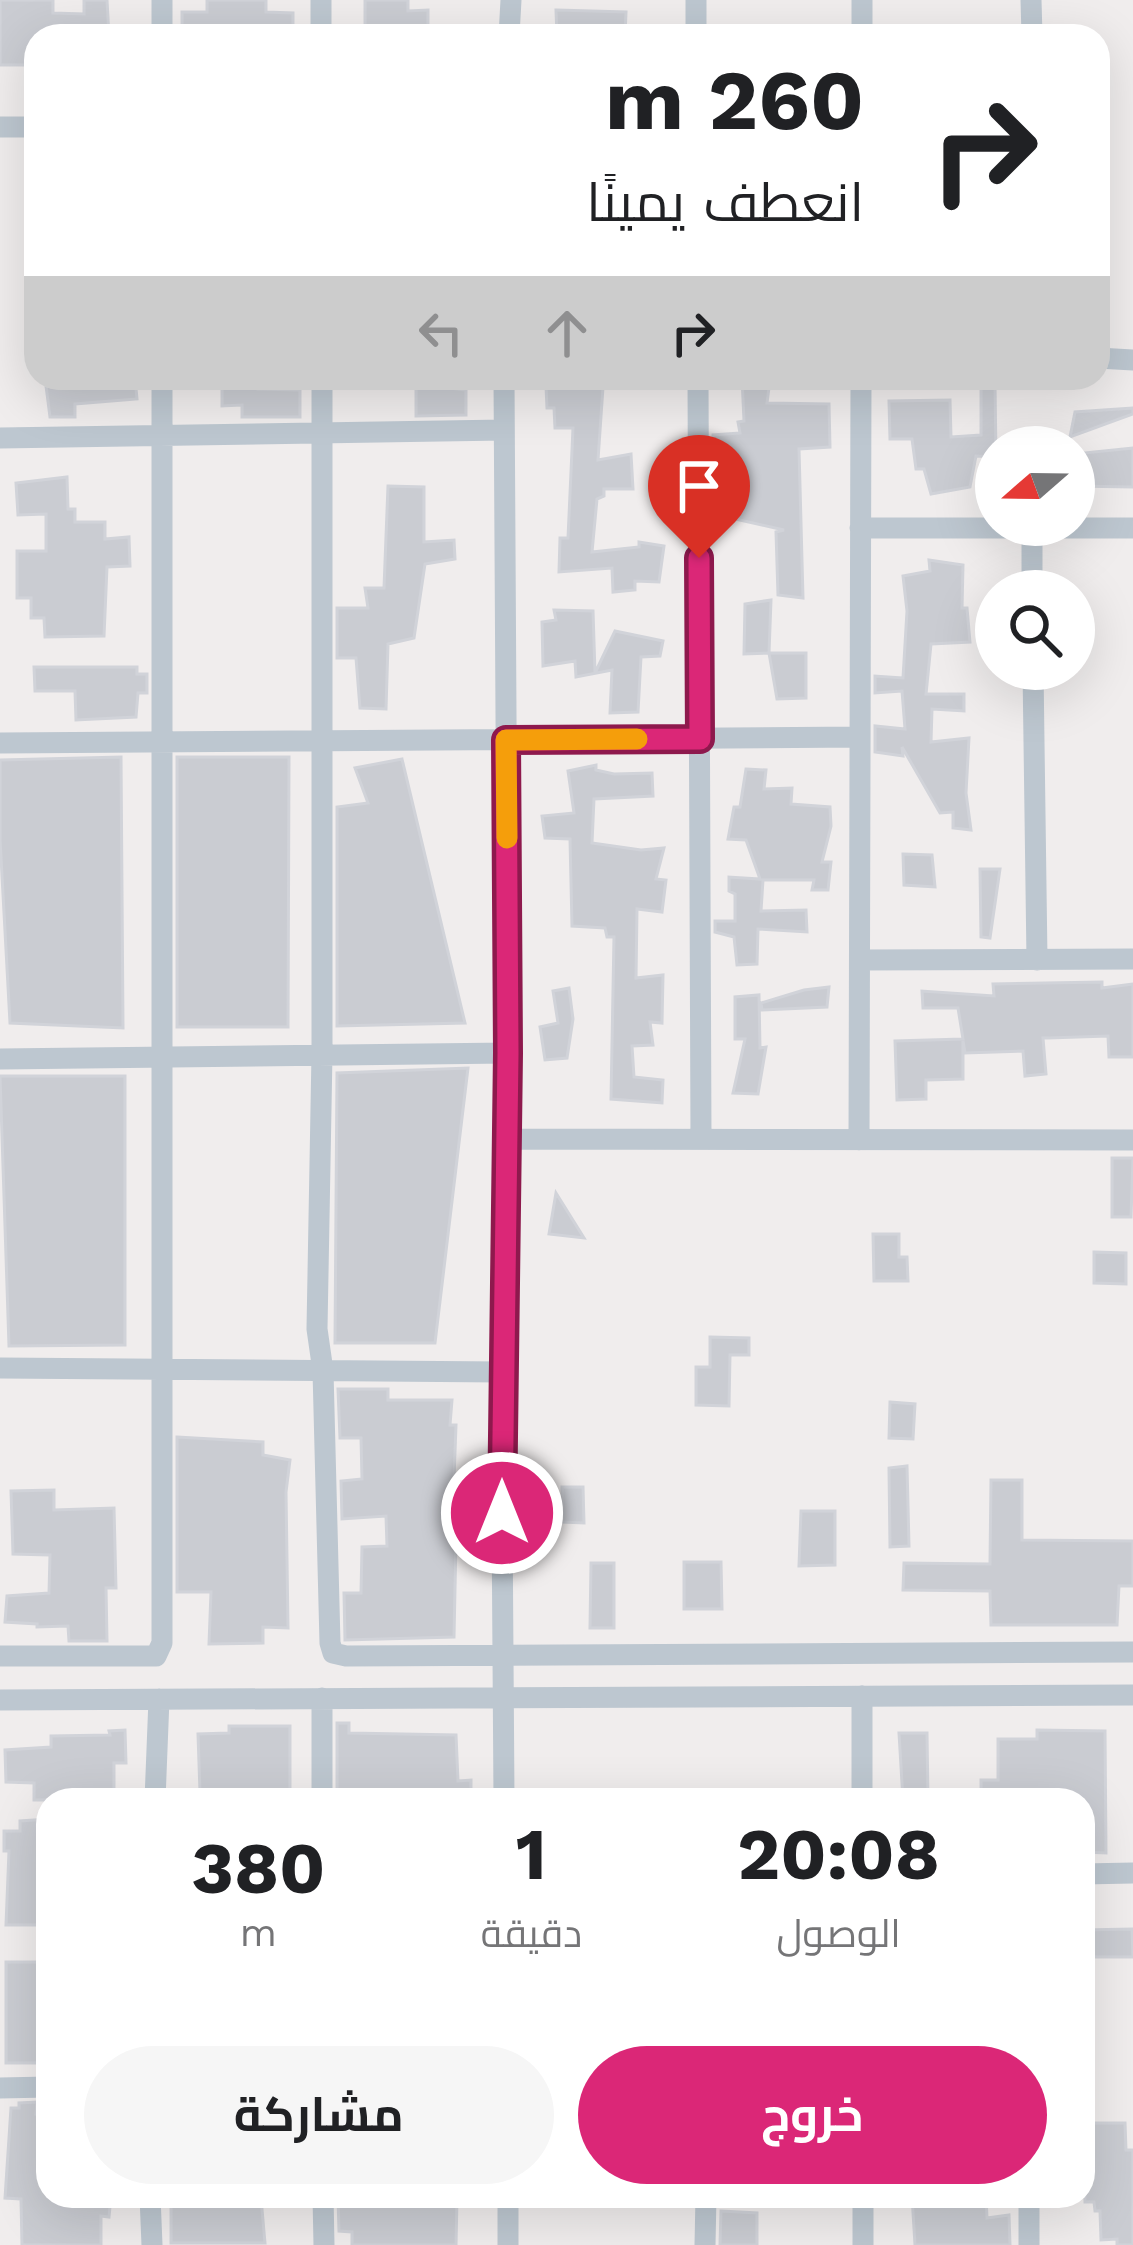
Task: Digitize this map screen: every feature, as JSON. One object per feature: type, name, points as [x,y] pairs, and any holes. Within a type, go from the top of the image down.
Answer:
[{"type":"street","points":[[0,1656],[156,1656],[160,1652],[162,390]]},
{"type":"street","points":[[322,390],[317,1329],[323,1371],[333,1653],[662,1657],[1133,1652]]},
{"type":"street","points":[[504,390],[508,1053],[501,1372],[504,1788]]},
{"type":"street","points":[[698,390],[701,1139]]},
{"type":"street","points":[[859,1140],[861,390]]},
{"type":"street","points":[[0,438],[504,430]]},
{"type":"street","points":[[860,528],[975,529]]},
{"type":"street","points":[[1095,529],[1133,529]]},
{"type":"street","points":[[1033,690],[1036,960]]},
{"type":"street","points":[[0,743],[860,737]]},
{"type":"street","points":[[860,960],[1133,959]]},
{"type":"street","points":[[0,1059],[508,1053]]},
{"type":"street","points":[[507,1139],[1133,1140]]},
{"type":"street","points":[[0,1368],[501,1372]]},
{"type":"street","points":[[0,1700],[1133,1695]]},
{"type":"street","points":[[862,1696],[862,1788]]},
{"type":"street","points":[[322,1698],[322,1788]]},
{"type":"street","points":[[155,1788],[159,1699]]},
{"type":"street","points":[[1095,1874],[1133,1874]]},
{"type":"street","points":[[0,2088],[36,2087]]},
{"type":"street","points":[[150,2208],[152,2245]]},
{"type":"street","points":[[323,2208],[323,2245]]},
{"type":"street","points":[[508,2208],[508,2245]]},
{"type":"street","points":[[705,2245],[706,2208]]},
{"type":"street","points":[[863,2208],[863,2245]]},
{"type":"street","points":[[1028,2208],[1029,2245]]},
{"type":"building","points":[[0,0],[53,0],[53,13],[84,14],[84,0],[107,0],[108,24],[24,24],[24,65],[0,65]]},
{"type":"building","points":[[207,0],[266,0],[266,12],[293,13],[293,24],[182,24],[182,12],[207,12]]},
{"type":"building","points":[[365,0],[408,0],[408,11],[428,10],[428,24],[365,24]]},
{"type":"building","points":[[556,10],[626,12],[626,24],[557,24]]},
{"type":"building","points":[[47,390],[136,390],[137,399],[75,404],[75,417],[50,417]]},
{"type":"building","points":[[222,390],[300,390],[300,417],[242,417],[242,405],[222,406]]},
{"type":"building","points":[[416,390],[466,390],[466,415],[416,416]]},
{"type":"building","points":[[546,390],[603,390],[598,460],[631,454],[633,489],[604,489],[604,496],[597,499],[592,552],[639,547],[639,542],[664,546],[659,582],[635,581],[635,590],[613,592],[612,568],[559,572],[560,538],[568,538],[573,428],[555,428],[554,408],[547,408]]},
{"type":"building","points":[[743,390],[769,390],[767,403],[829,404],[830,447],[799,449],[803,598],[778,595],[776,532],[784,530],[722,516],[724,486],[713,487],[713,435],[740,433],[738,422],[744,421]]},
{"type":"building","points":[[981,390],[995,390],[996,426],[981,426]]},
{"type":"building","points":[[950,400],[951,437],[975,435],[970,487],[931,494],[924,469],[916,469],[912,439],[890,439],[889,401]]},
{"type":"building","points":[[1133,408],[1133,414],[1095,428],[1072,426],[1075,412]]},
{"type":"building","points":[[1133,448],[1133,487],[1095,486],[1095,452]]},
{"type":"building","points":[[67,477],[68,509],[75,509],[75,522],[105,522],[105,539],[129,537],[130,566],[107,567],[104,636],[45,637],[44,618],[31,618],[31,598],[17,598],[17,551],[46,551],[46,514],[18,515],[16,483]]},
{"type":"building","points":[[388,486],[424,487],[424,542],[454,540],[455,559],[425,564],[414,638],[388,644],[386,709],[360,708],[356,658],[337,658],[337,608],[368,608],[365,588],[384,588]]},
{"type":"building","points":[[929,560],[963,565],[962,608],[967,608],[970,642],[931,644],[926,694],[964,694],[964,711],[932,709],[931,742],[969,738],[966,793],[971,830],[953,828],[953,812],[940,813],[902,747],[903,756],[875,752],[875,726],[905,729],[902,691],[875,693],[875,676],[903,678],[907,611],[903,576],[930,571]]},
{"type":"building","points":[[771,600],[769,653],[744,654],[745,604]]},
{"type":"building","points":[[554,610],[593,611],[595,673],[615,631],[663,641],[660,656],[641,657],[638,712],[610,713],[612,670],[576,677],[575,661],[543,666],[542,622],[556,620]]},
{"type":"building","points":[[769,653],[806,653],[806,698],[777,699]]},
{"type":"building","points":[[34,667],[137,667],[137,674],[147,674],[147,693],[138,693],[136,717],[76,720],[75,691],[35,691]]},
{"type":"building","points":[[121,757],[123,1028],[10,1023],[0,760]]},
{"type":"building","points":[[177,757],[289,757],[288,1027],[177,1027]]},
{"type":"building","points":[[402,759],[465,1023],[337,1026],[337,807],[368,803],[355,768]]},
{"type":"building","points":[[596,765],[596,770],[614,774],[652,773],[653,796],[594,799],[592,843],[664,848],[656,879],[666,880],[662,912],[637,909],[636,978],[663,975],[662,1023],[650,1022],[653,1045],[632,1046],[634,1077],[663,1080],[662,1103],[611,1099],[614,937],[607,937],[605,928],[572,926],[570,839],[545,838],[542,816],[574,813],[568,771]]},
{"type":"building","points":[[746,769],[766,770],[764,789],[792,788],[791,804],[830,807],[831,826],[822,862],[831,862],[828,890],[812,890],[814,880],[763,880],[761,911],[806,910],[807,932],[758,929],[757,964],[737,965],[734,937],[715,932],[715,921],[735,921],[735,894],[729,891],[729,877],[760,879],[746,840],[728,839],[734,807],[740,807]]},
{"type":"building","points":[[903,854],[932,855],[935,887],[904,885]]},
{"type":"building","points":[[980,869],[1000,869],[990,938],[981,937]]},
{"type":"building","points":[[1102,982],[1102,988],[1133,984],[1133,1057],[1109,1057],[1108,1036],[1043,1038],[1046,1074],[1025,1076],[1023,1051],[965,1053],[963,1041],[963,1079],[926,1080],[926,1099],[897,1100],[895,1041],[963,1039],[958,1008],[923,1008],[922,991],[994,996],[993,984]]},
{"type":"building","points":[[829,987],[827,1007],[762,1010],[761,1003]]},
{"type":"building","points":[[569,988],[573,1019],[567,1058],[545,1060],[540,1027],[558,1023],[553,991]]},
{"type":"building","points":[[759,995],[760,1048],[766,1047],[758,1094],[733,1093],[745,1039],[735,1039],[735,997]]},
{"type":"building","points":[[468,1068],[435,1343],[335,1343],[337,1073]]},
{"type":"building","points":[[0,1076],[125,1076],[125,1345],[9,1346]]},
{"type":"building","points":[[1112,1158],[1133,1158],[1131,1217],[1112,1217]]},
{"type":"building","points":[[556,1193],[584,1238],[549,1234]]},
{"type":"building","points":[[873,1234],[899,1234],[899,1257],[907,1257],[908,1281],[874,1281]]},
{"type":"building","points":[[1094,1252],[1126,1253],[1126,1284],[1094,1283]]},
{"type":"building","points":[[710,1337],[749,1338],[749,1355],[730,1355],[729,1406],[696,1405],[696,1367],[710,1367]]},
{"type":"building","points":[[338,1389],[388,1389],[388,1400],[452,1400],[457,1492],[454,1637],[345,1640],[344,1593],[361,1593],[362,1547],[387,1546],[386,1516],[342,1519],[341,1481],[362,1479],[361,1438],[340,1438]]},
{"type":"building","points":[[890,1402],[915,1404],[913,1439],[889,1438]]},
{"type":"building","points":[[177,1437],[263,1442],[263,1455],[290,1460],[286,1492],[288,1628],[263,1627],[263,1643],[209,1644],[211,1592],[177,1592]]},
{"type":"building","points":[[907,1466],[909,1546],[890,1547],[889,1468]]},
{"type":"building","points":[[991,1480],[1022,1480],[1022,1540],[1133,1541],[1133,1586],[1119,1586],[1117,1625],[991,1625],[990,1591],[903,1590],[904,1563],[990,1564]]},
{"type":"building","points":[[562,1487],[583,1487],[584,1523],[562,1522]]},
{"type":"building","points":[[54,1490],[54,1510],[114,1508],[116,1588],[106,1588],[107,1641],[69,1641],[68,1626],[5,1622],[7,1596],[49,1593],[50,1555],[13,1554],[11,1491]]},
{"type":"building","points":[[801,1511],[835,1511],[835,1565],[799,1566]]},
{"type":"building","points":[[684,1562],[721,1562],[722,1609],[684,1609]]},
{"type":"building","points":[[591,1563],[614,1563],[614,1628],[590,1628]]},
{"type":"building","points":[[337,1723],[349,1723],[349,1733],[456,1735],[458,1781],[471,1780],[471,1788],[337,1788]]},
{"type":"building","points":[[229,1726],[290,1726],[290,1788],[200,1788],[198,1734],[229,1733]]},
{"type":"building","points":[[125,1730],[126,1763],[114,1763],[114,1788],[36,1788],[34,1800],[34,1783],[6,1782],[5,1750],[51,1747],[51,1736],[110,1735],[109,1731]]},
{"type":"building","points":[[1037,1730],[1105,1731],[1106,1853],[1095,1853],[1095,1788],[981,1788],[981,1780],[998,1780],[998,1739],[1037,1739]]},
{"type":"building","points":[[899,1733],[927,1733],[928,1788],[902,1788]]},
{"type":"building","points":[[36,1820],[36,1925],[6,1925],[9,1851],[4,1851],[4,1831],[20,1831],[20,1821]]},
{"type":"building","points":[[1132,1929],[1133,1957],[1095,1957],[1095,1930]]},
{"type":"building","points":[[6,1962],[36,1962],[36,2063],[6,2063]]},
{"type":"building","points":[[36,2102],[36,2208],[110,2208],[109,2217],[101,2216],[101,2245],[22,2245],[21,2199],[5,2198],[11,2108],[19,2108],[19,2103]]},
{"type":"building","points":[[1095,2123],[1125,2123],[1126,2150],[1133,2150],[1133,2245],[1101,2240],[1100,2211],[1095,2211]]},
{"type":"building","points":[[171,2208],[262,2208],[265,2243],[171,2243]]},
{"type":"building","points":[[338,2208],[457,2208],[456,2245],[352,2245],[352,2232],[339,2231]]},
{"type":"building","points":[[913,2208],[987,2208],[987,2218],[1009,2215],[1010,2245],[915,2245]]},
{"type":"building","points":[[721,2211],[757,2213],[757,2245],[720,2245]]},
{"type":"slow traffic","points":[[507,838],[506,740],[637,739]]},
{"type":"route","points":[[502,1513],[508,1053],[506,740],[700,739],[699,558]]}]
